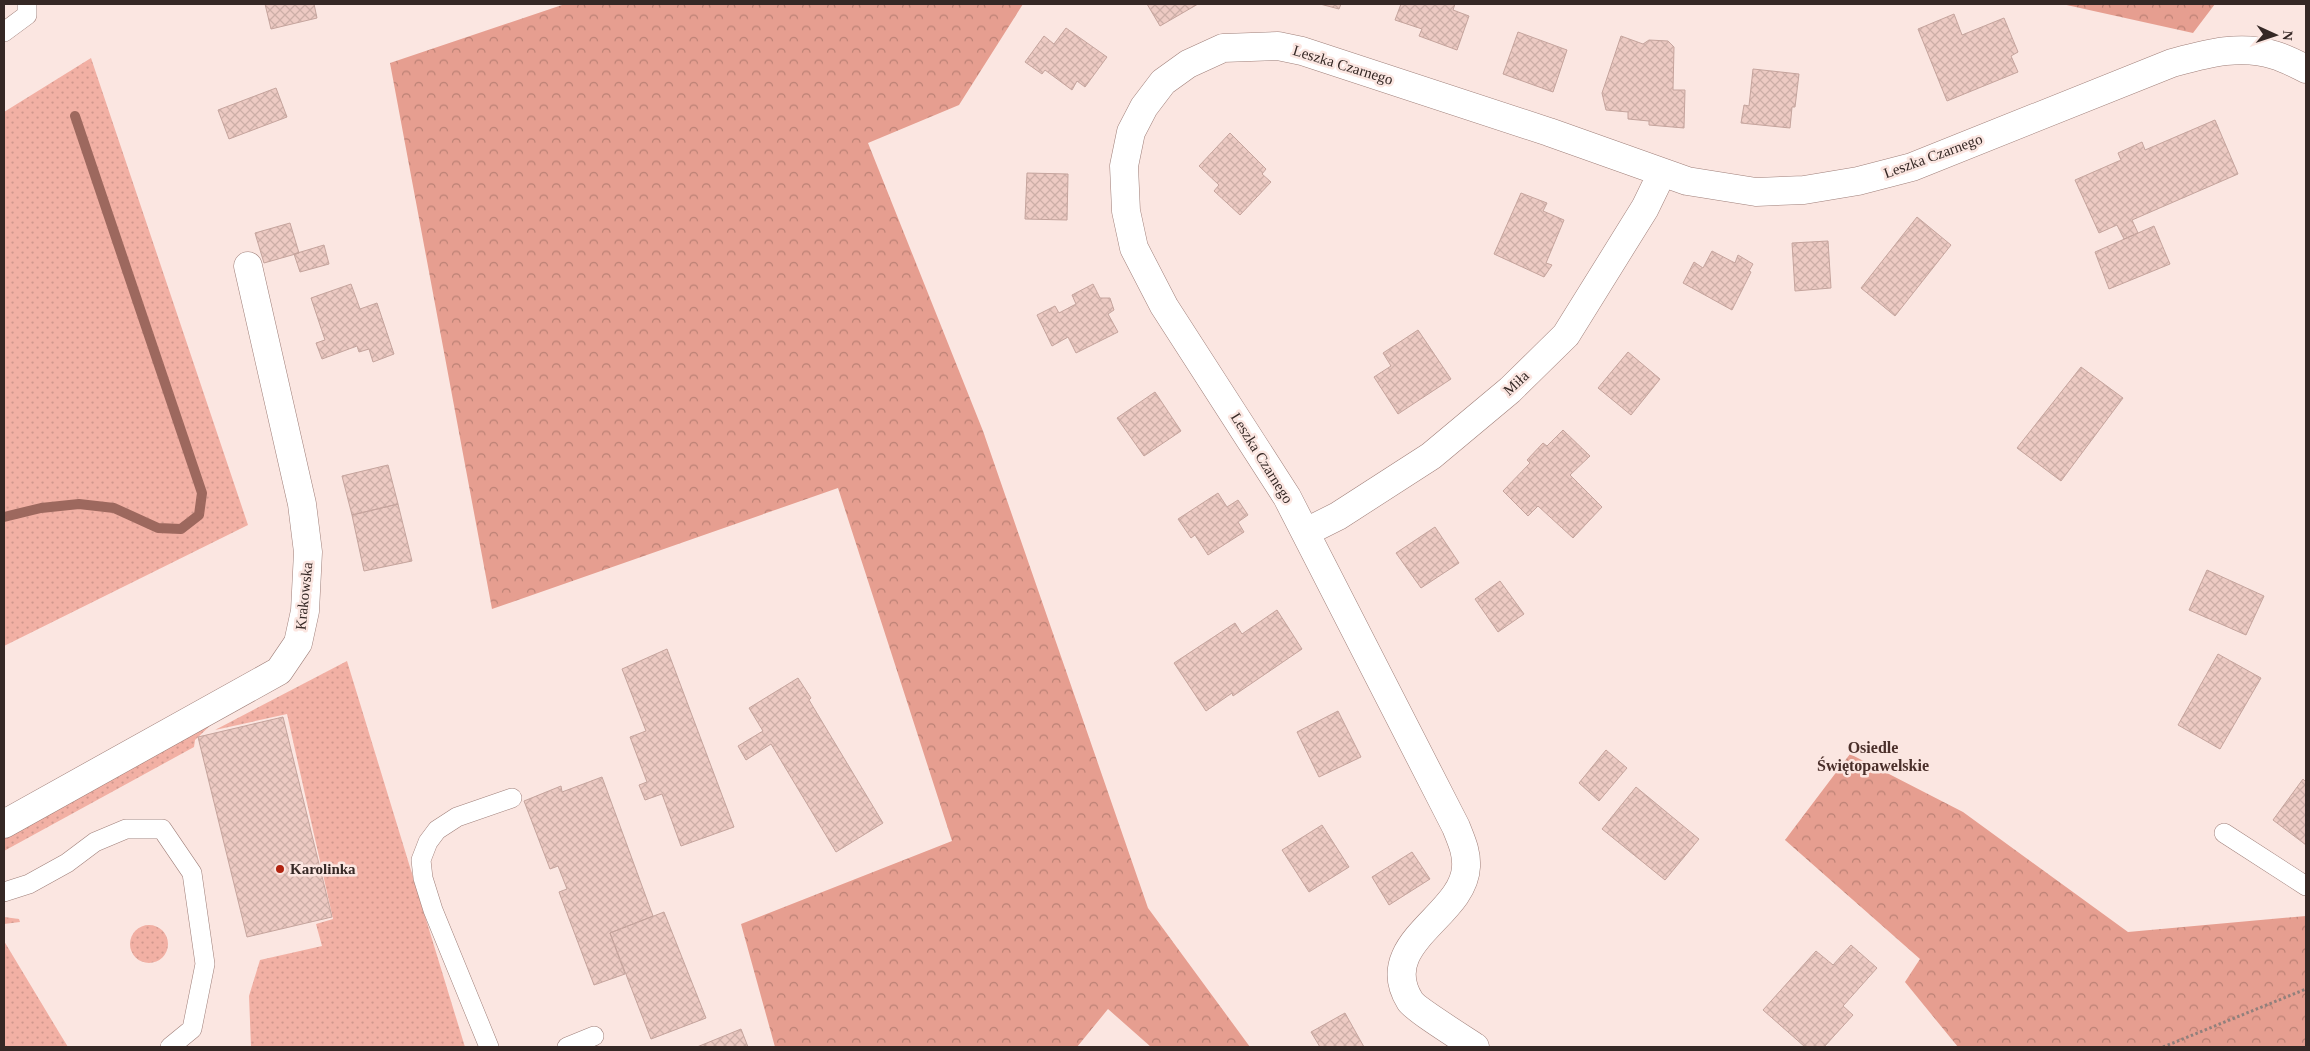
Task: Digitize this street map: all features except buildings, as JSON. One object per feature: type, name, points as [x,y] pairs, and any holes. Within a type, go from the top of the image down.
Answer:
[{"type":"street","name":"Leszka Czarnego","points":[[1475,1047],[1410,1002],[1400,971],[1404,956],[1460,889],[1466,869],[1466,852],[1456,827],[1287,497],[1164,306],[1134,248],[1126,211],[1124,166],[1131,132],[1144,107],[1163,82],[1188,64],[1223,48],[1278,46],[1302,51],[1540,129],[1687,181],[1756,192],[1822,187],[1858,181],[1912,167],[2180,61],[2213,53],[2243,49],[2274,55],[2306,69]]},
{"type":"street","name":"Miła","points":[[1306,532],[1338,516],[1431,456],[1510,390],[1566,335],[1645,208],[1662,172]]},
{"type":"street","name":"Krakowska","points":[[4,824],[279,670],[298,643],[305,611],[308,552],[302,504],[248,266]]},
{"type":"lane","points":[[4,32],[27,15],[27,4]]},
{"type":"lane","points":[[489,1047],[433,910],[423,878],[421,860],[428,842],[437,830],[457,817],[512,798]]},
{"type":"lane","points":[[4,892],[29,884],[67,863],[95,842],[126,829],[162,829],[192,873],[205,964],[192,1029],[170,1047]]},
{"type":"lane","points":[[2224,833],[2306,886]]},
{"type":"lane","points":[[567,1047],[594,1036]]},
{"type":"path","points":[[2162,1047],[2306,989]]},
{"type":"shaded area","points":[[91,58],[248,525],[4,646],[4,112]]},
{"type":"shaded area","points":[[347,661],[465,1047],[251,1047],[249,996],[260,960],[322,946],[316,924],[333,919],[287,714],[215,730]]},
{"type":"shaded area","points":[[218,718],[195,740],[194,747],[4,851],[4,833]]},
{"type":"shaded area","points":[[4,917],[19,919],[20,922],[4,924]]},
{"type":"shaded area","points":[[149,925],[162,931],[168,944],[162,957],[149,963],[136,957],[130,944],[136,931]]},
{"type":"shaded area","points":[[4,941],[60,1034],[68,1047],[4,1047]]},
{"type":"green space","points":[[565,4],[1023,4],[959,105],[868,143],[983,431],[1148,908],[1250,1047],[1151,1047],[1108,1009],[1077,1047],[775,1047],[741,924],[952,841],[838,488],[492,609],[390,63]]},
{"type":"green space","points":[[2062,4],[2215,4],[2193,33]]},
{"type":"green space","points":[[1850,754],[1963,812],[2128,932],[2306,916],[2306,1047],[1958,1047],[1905,982],[1920,959],[1785,840]]},
{"type":"waterway","points":[[4,517],[41,508],[79,504],[114,508],[158,528],[181,529],[199,515],[202,493],[75,116]]},
{"type":"place","name":"Karolinka","points":[[280,869]]},
{"type":"district","name":"Osiedle Świętopawelskie","points":[[1873,756]]}]
